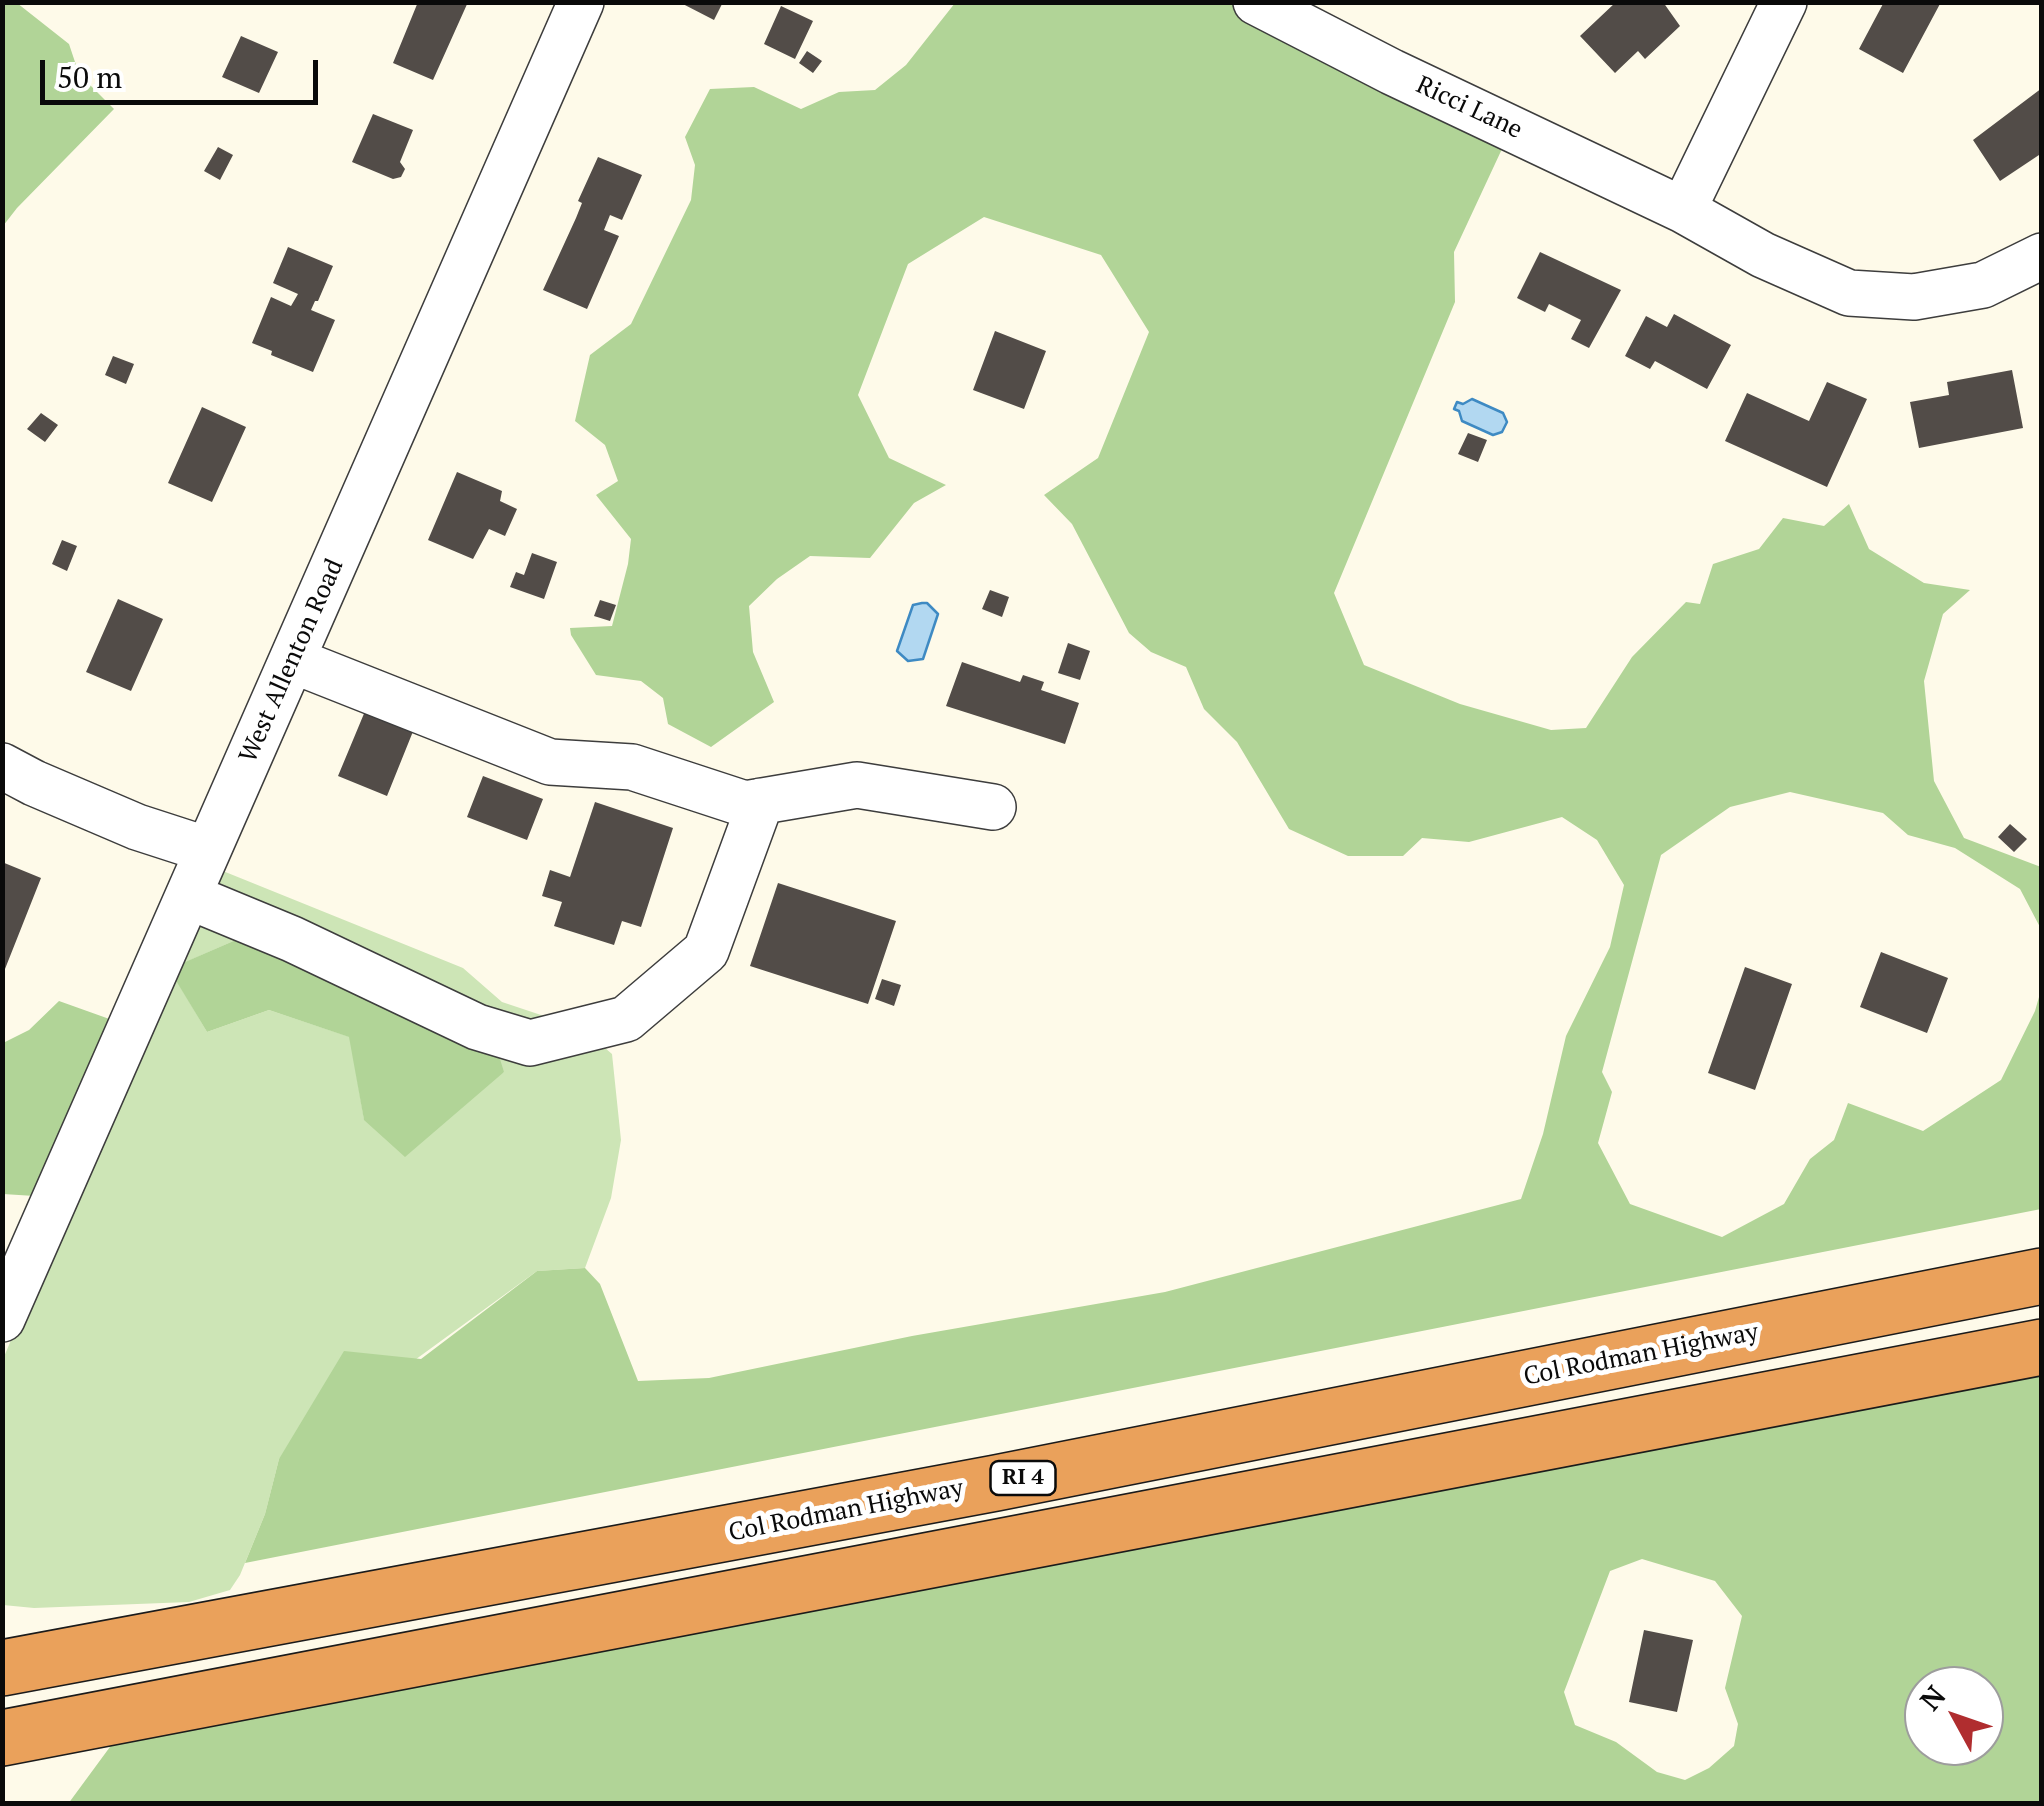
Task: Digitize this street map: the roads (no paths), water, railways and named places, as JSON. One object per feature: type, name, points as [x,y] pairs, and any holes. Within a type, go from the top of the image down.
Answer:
[{"type":"highway","name":"Col Rodman Highway","points":[[2,1668],[996,1484],[2042,1276]]},
{"type":"highway","points":[[2,1738],[2042,1347]]},
{"type":"street","name":"West Allenton Road","points":[[2,1319],[581,2]]},
{"type":"street","name":"Ricci Lane","points":[[1256,2],[1392,72],[1683,210],[1764,255],[1849,293],[1914,298],[1984,285],[2042,256]]},
{"type":"street","points":[[1683,210],[1784,2]]},
{"type":"street","points":[[292,660],[550,762],[632,767],[745,804],[857,784],[994,807]]},
{"type":"street","points":[[2,766],[34,784],[136,827],[208,850]]},
{"type":"street","points":[[188,896],[292,939],[477,1027],[530,1042],[626,1019],[706,951],[761,802]]},
{"type":"water","points":[[1472,399],[1503,413],[1507,422],[1502,432],[1493,435],[1462,421],[1459,411],[1454,409],[1457,402],[1463,404]]},
{"type":"water","points":[[927,603],[938,614],[923,659],[908,661],[897,651],[913,605]]}]
